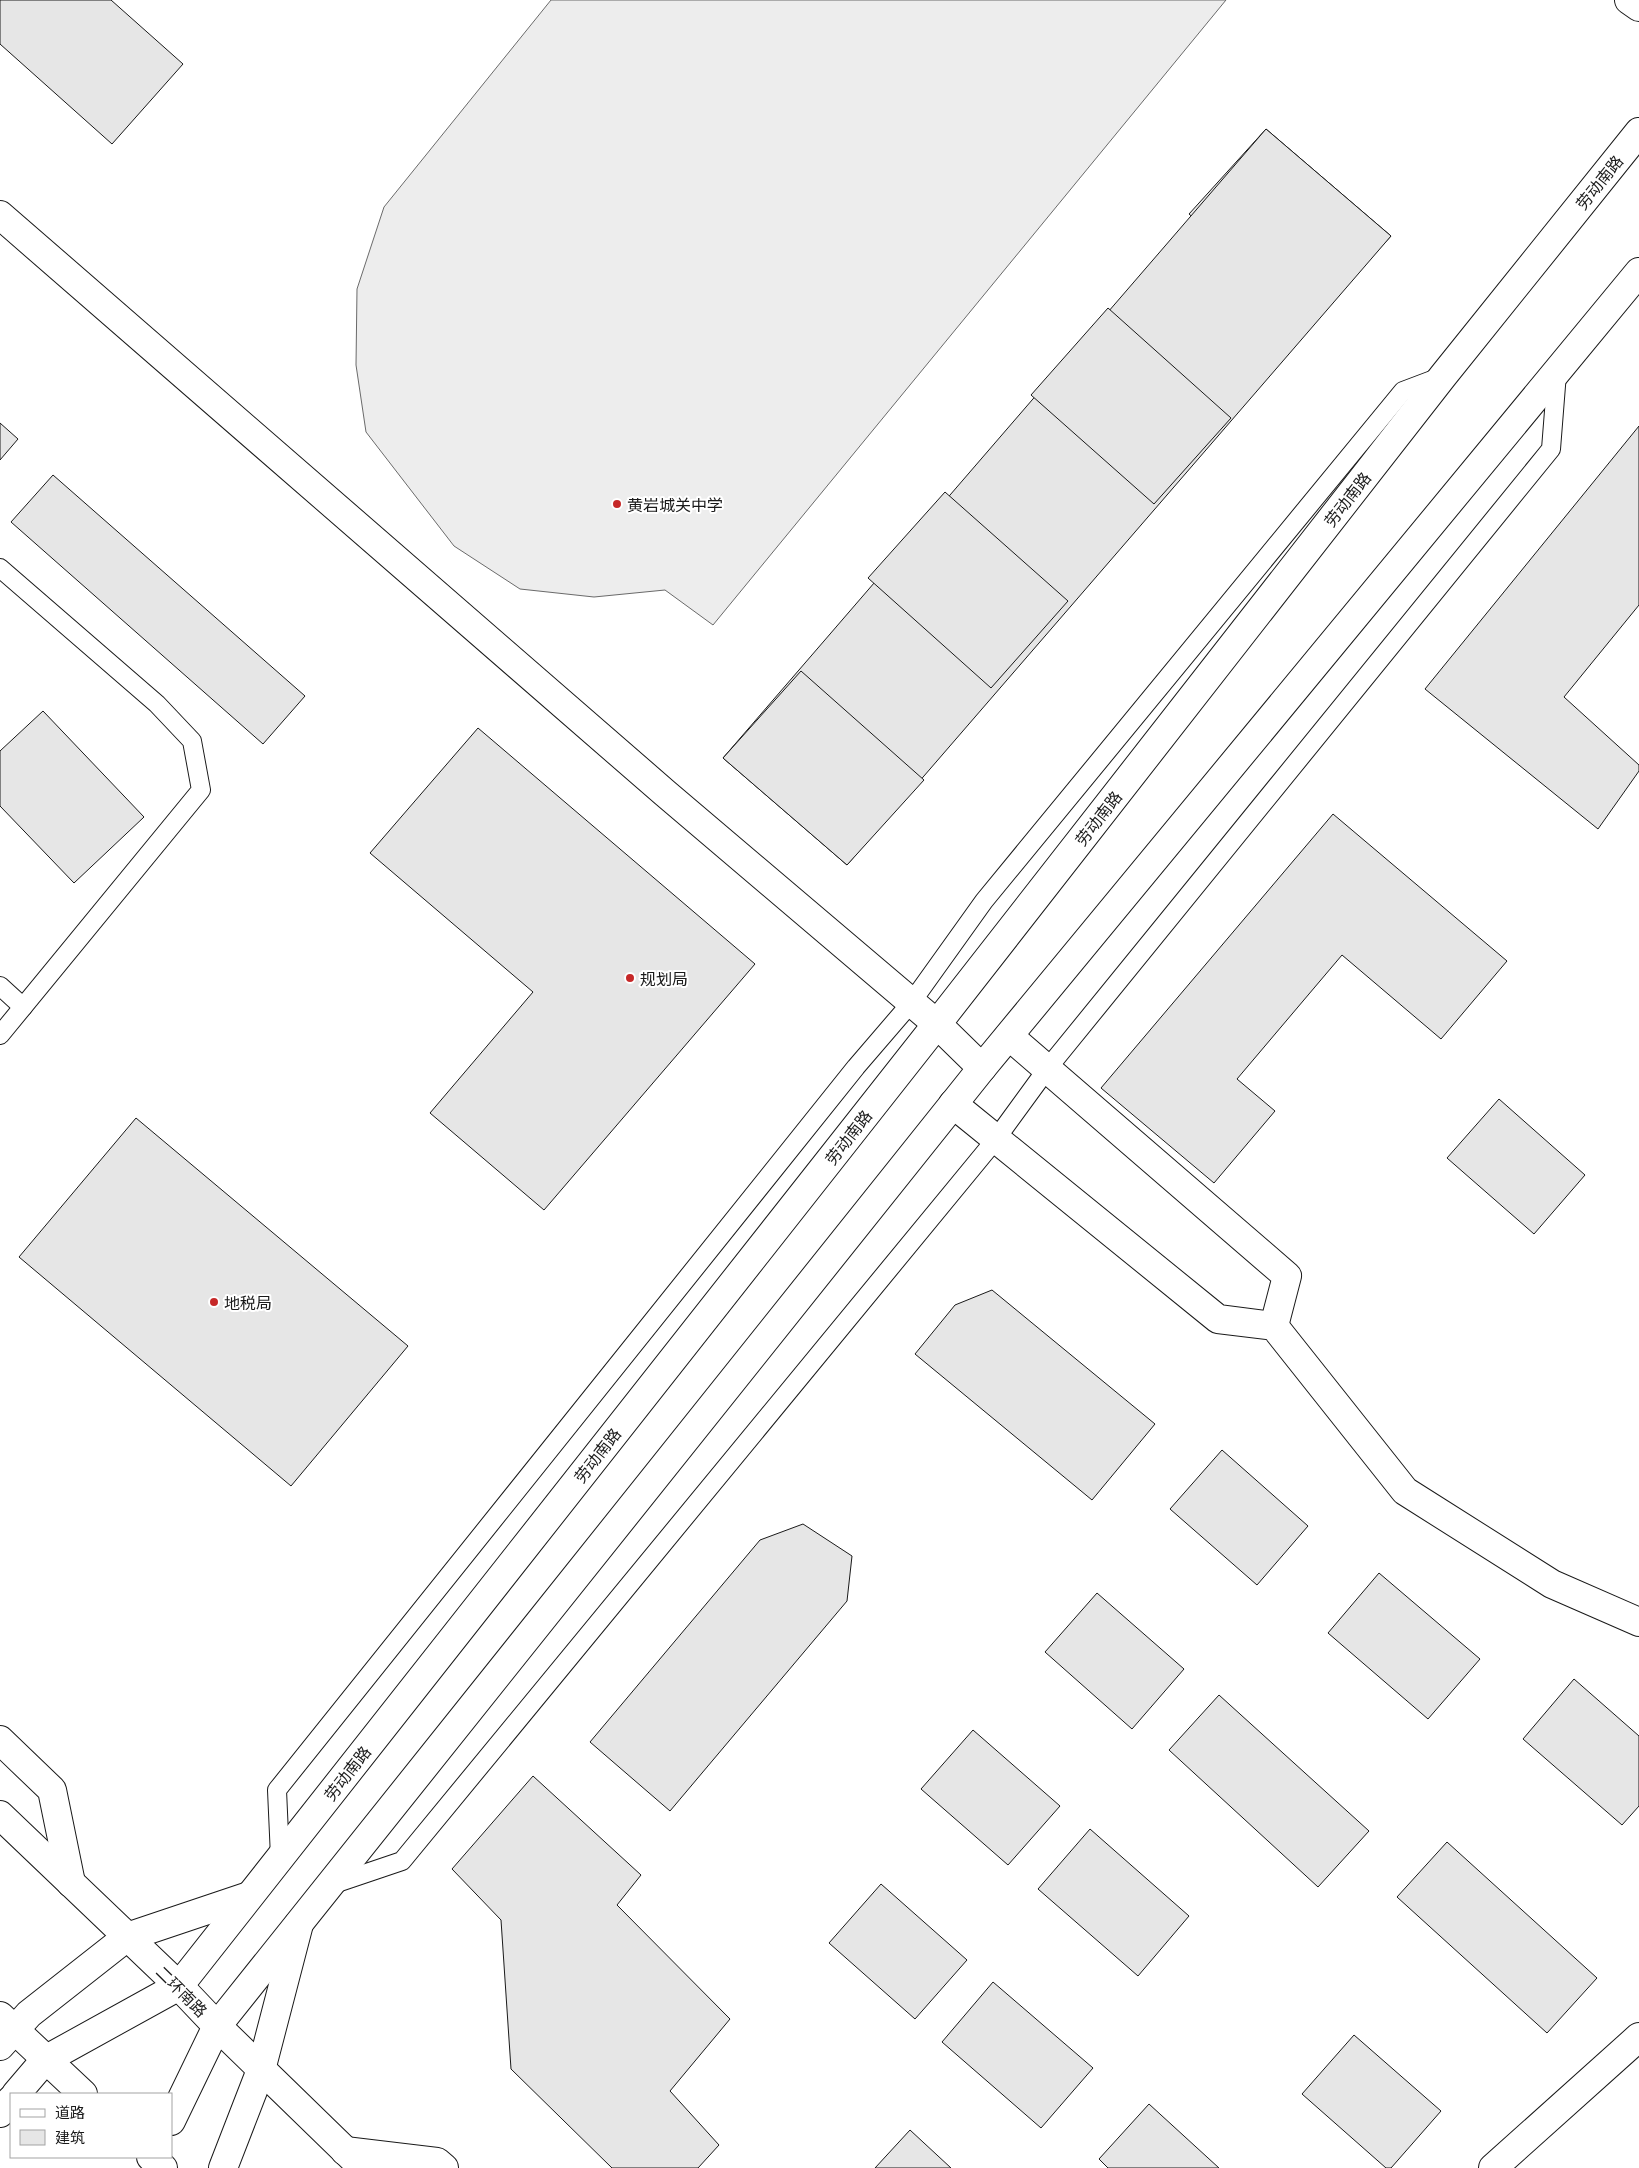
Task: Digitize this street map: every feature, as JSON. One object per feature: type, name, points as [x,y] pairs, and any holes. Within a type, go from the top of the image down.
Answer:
[{"type":"main road","points":[[1629,0],[1639,7]]},
{"type":"main road","name":"劳动南路","points":[[17,2093],[45,2060],[179,1986],[937,1024],[1443,376],[1639,132]]},
{"type":"main road","points":[[0,215],[665,793],[937,1024],[982,1068]]},
{"type":"main road","points":[[172,2119],[217,2026],[982,1068],[1639,272]]},
{"type":"main road","points":[[1009,1036],[1287,1276],[1274,1326]]},
{"type":"main road","points":[[953,1104],[1218,1319],[1274,1326],[1405,1491],[1552,1584],[1639,1622]]},
{"type":"main road","points":[[0,1740],[52,1790],[71,1883]]},
{"type":"main road","name":"二环南路","points":[[0,1815],[179,1986],[261,2070],[354,2160]]},
{"type":"main road","points":[[82,2093],[45,2060],[5,2031],[127,1937],[249,1896]]},
{"type":"main road","points":[[223,2168],[261,2070],[299,1924]]},
{"type":"main road","points":[[1493,2168],[1639,2037]]},
{"type":"main road","points":[[0,2113],[10,2101]]},
{"type":"main road","points":[[354,2160],[437,2162],[444,2168]]},
{"type":"lane","points":[[329,1886],[402,1861],[996,1139],[1047,1069],[1550,449],[1557,372]]},
{"type":"lane","points":[[280,1857],[277,1790],[856,1067],[911,1003],[984,900],[1403,390],[1443,376]]},
{"type":"lane","points":[[0,568],[158,704],[192,742],[201,790],[0,1035]]},
{"type":"lane","points":[[0,986],[23,1007]]},
{"type":"shaded area","points":[[551,0],[1226,0],[713,625],[665,590],[594,597],[520,589],[454,546],[366,432],[356,365],[357,289],[384,207]]},
{"type":"building","points":[[0,0],[111,0],[183,64],[112,144],[0,44]]},
{"type":"building","points":[[1266,129],[1391,236],[1311,323],[1189,214]]},
{"type":"building","points":[[1266,129],[1391,236],[847,865],[723,758]]},
{"type":"building","points":[[1108,308],[1231,418],[1154,504],[1031,395]]},
{"type":"building","points":[[0,423],[18,439],[0,460]]},
{"type":"building","points":[[1639,426],[1639,605],[1564,697],[1639,765],[1639,771],[1598,829],[1425,689]]},
{"type":"building","points":[[53,475],[305,696],[263,744],[11,522]]},
{"type":"building","points":[[945,492],[1068,601],[991,688],[868,578]]},
{"type":"building","points":[[801,671],[924,780],[847,865],[723,758]]},
{"type":"building","points":[[43,711],[144,817],[74,883],[0,806],[0,751]]},
{"type":"building","name":"规划局","points":[[478,728],[755,964],[544,1210],[430,1113],[533,992],[370,853]]},
{"type":"building","points":[[1333,814],[1507,961],[1441,1039],[1342,955],[1237,1079],[1275,1111],[1214,1183],[1101,1088]]},
{"type":"building","points":[[1499,1099],[1585,1175],[1534,1234],[1447,1158]]},
{"type":"building","name":"地税局","points":[[136,1118],[408,1346],[291,1486],[19,1257]]},
{"type":"building","points":[[992,1290],[1155,1424],[1092,1500],[915,1354],[955,1305]]},
{"type":"building","points":[[1222,1450],[1308,1526],[1257,1585],[1170,1509]]},
{"type":"building","points":[[803,1524],[852,1556],[847,1601],[670,1811],[590,1742],[760,1540]]},
{"type":"building","points":[[1379,1573],[1480,1659],[1428,1719],[1328,1633]]},
{"type":"building","points":[[1097,1593],[1184,1669],[1132,1729],[1045,1652]]},
{"type":"building","points":[[1574,1679],[1639,1736],[1639,1806],[1622,1825],[1523,1739]]},
{"type":"building","points":[[1219,1695],[1369,1831],[1318,1887],[1169,1750]]},
{"type":"building","points":[[973,1730],[1060,1806],[1008,1865],[921,1789]]},
{"type":"building","points":[[533,1776],[641,1875],[617,1905],[730,2019],[670,2091],[719,2145],[698,2168],[612,2168],[511,2069],[501,1920],[452,1869]]},
{"type":"building","points":[[1090,1829],[1189,1916],[1138,1976],[1038,1889]]},
{"type":"building","points":[[1447,1842],[1597,1978],[1547,2033],[1397,1897]]},
{"type":"building","points":[[881,1884],[967,1960],[915,2019],[829,1943]]},
{"type":"building","points":[[993,1982],[1093,2068],[1041,2128],[942,2042]]},
{"type":"building","points":[[1354,2035],[1441,2111],[1391,2168],[1386,2168],[1302,2094]]},
{"type":"building","points":[[1149,2104],[1219,2168],[1108,2168],[1099,2159]]},
{"type":"building","points":[[910,2130],[951,2168],[875,2168]]},
{"type":"place","name":"黄岩城关中学","points":[[617,504]]},
{"type":"place","name":"规划局","points":[[630,978]]},
{"type":"place","name":"地税局","points":[[214,1302]]}]
